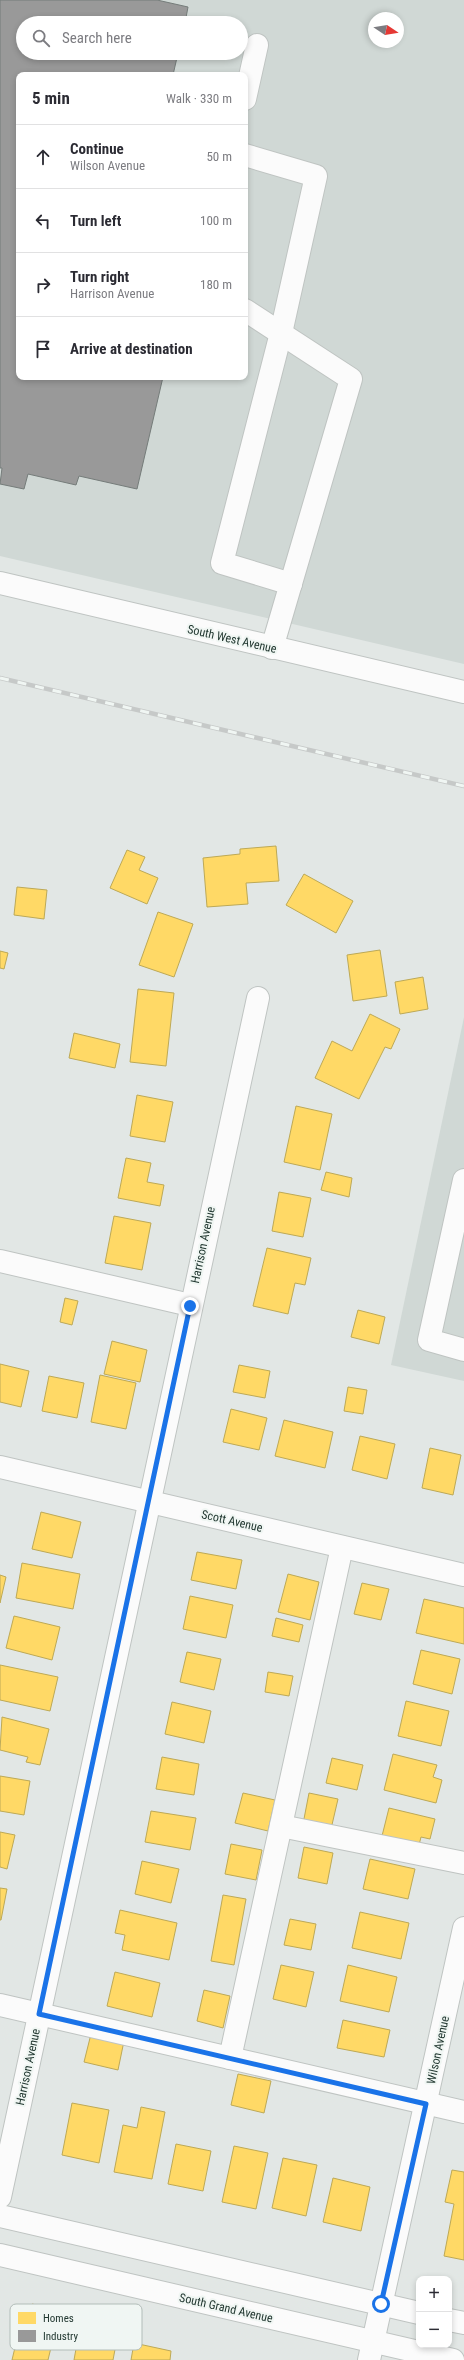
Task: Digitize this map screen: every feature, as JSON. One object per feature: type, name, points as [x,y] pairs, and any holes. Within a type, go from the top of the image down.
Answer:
[{"type":"street","points":[[248,86],[257,45]]},
{"type":"street","points":[[248,156],[316,176],[281,334],[222,563],[291,584]]},
{"type":"street","points":[[248,312],[351,379],[272,648]]},
{"type":"street","name":"South West Avenue","points":[[0,583],[464,692]]},
{"type":"street","name":"Harrison Avenue","points":[[0,2197],[190,1306],[258,998]]},
{"type":"street","points":[[464,1180],[429,1340],[464,1350]]},
{"type":"street","points":[[0,1261],[190,1306]]},
{"type":"street","name":"Scott Avenue","points":[[0,1467],[464,1575]]},
{"type":"street","points":[[230,2058],[342,1547]]},
{"type":"street","points":[[281,1826],[464,1863]]},
{"type":"street","name":"Wilson Avenue","points":[[371,2351],[464,1928]]},
{"type":"street","points":[[0,2005],[464,2112]]},
{"type":"street","points":[[0,2216],[416,2312]]},
{"type":"street","name":"South Grand Avenue","points":[[0,2255],[371,2351],[453,2360]]},
{"type":"street","points":[[452,2321],[464,2323]]},
{"type":"shaded area","points":[[0,0],[464,0],[464,664],[0,556]]},
{"type":"shaded area","points":[[464,1017],[464,1381],[391,1365]]},
{"type":"building: Homes","points":[[276,846],[279,881],[246,883],[248,904],[207,907],[203,858],[240,854],[240,849]]},
{"type":"building: Homes","points":[[127,850],[145,857],[139,870],[158,878],[147,904],[110,888]]},
{"type":"building: Homes","points":[[304,874],[353,901],[336,933],[286,905]]},
{"type":"building: Homes","points":[[17,887],[47,890],[44,919],[14,915]]},
{"type":"building: Homes","points":[[158,912],[193,924],[174,977],[139,965]]},
{"type":"building: Homes","points":[[380,950],[387,996],[353,1001],[347,955]]},
{"type":"building: Homes","points":[[0,951],[8,953],[4,969],[0,968]]},
{"type":"building: Homes","points":[[423,977],[428,1009],[400,1014],[395,982]]},
{"type":"building: Homes","points":[[138,989],[174,993],[166,1066],[130,1062]]},
{"type":"building: Homes","points":[[370,1014],[400,1029],[391,1049],[385,1047],[359,1099],[315,1078],[332,1041],[352,1051]]},
{"type":"building: Homes","points":[[74,1033],[120,1044],[115,1068],[69,1058]]},
{"type":"building: Homes","points":[[137,1095],[173,1102],[165,1142],[130,1136]]},
{"type":"building: Homes","points":[[296,1106],[332,1114],[320,1170],[284,1162]]},
{"type":"building: Homes","points":[[126,1158],[151,1163],[147,1182],[164,1185],[160,1206],[118,1198]]},
{"type":"building: Homes","points":[[326,1172],[352,1178],[349,1197],[321,1190]]},
{"type":"building: Homes","points":[[279,1192],[311,1198],[303,1237],[272,1231]]},
{"type":"building: Homes","points":[[114,1216],[151,1223],[142,1270],[105,1263]]},
{"type":"building: Homes","points":[[267,1248],[311,1258],[305,1285],[295,1283],[288,1314],[253,1306]]},
{"type":"building: Homes","points":[[65,1298],[78,1301],[72,1325],[60,1322]]},
{"type":"building: Homes","points":[[358,1310],[385,1317],[379,1344],[351,1337]]},
{"type":"building: Homes","points":[[112,1341],[147,1350],[140,1382],[104,1374]]},
{"type":"building: Homes","points":[[0,1364],[29,1371],[21,1407],[0,1402]]},
{"type":"building: Homes","points":[[239,1365],[270,1371],[265,1398],[233,1392]]},
{"type":"building: Homes","points":[[100,1375],[136,1383],[126,1429],[91,1422]]},
{"type":"building: Homes","points":[[49,1376],[84,1383],[77,1418],[42,1411]]},
{"type":"building: Homes","points":[[348,1387],[367,1390],[363,1414],[344,1411]]},
{"type":"building: Homes","points":[[231,1409],[267,1418],[259,1450],[223,1442]]},
{"type":"building: Homes","points":[[284,1420],[333,1432],[325,1468],[275,1456]]},
{"type":"building: Homes","points":[[360,1436],[395,1444],[387,1479],[352,1470]]},
{"type":"building: Homes","points":[[430,1448],[461,1455],[453,1495],[422,1488]]},
{"type":"building: Homes","points":[[41,1512],[81,1522],[72,1558],[32,1549]]},
{"type":"building: Homes","points":[[197,1552],[242,1560],[236,1589],[191,1580]]},
{"type":"building: Homes","points":[[22,1563],[80,1574],[73,1609],[16,1598]]},
{"type":"building: Homes","points":[[288,1574],[319,1582],[310,1620],[278,1612]]},
{"type":"building: Homes","points":[[0,1575],[6,1577],[0,1603]]},
{"type":"building: Homes","points":[[362,1583],[389,1589],[381,1620],[354,1614]]},
{"type":"building: Homes","points":[[190,1596],[233,1605],[226,1638],[183,1629]]},
{"type":"building: Homes","points":[[424,1599],[464,1608],[464,1644],[416,1633]]},
{"type":"building: Homes","points":[[14,1616],[60,1627],[52,1660],[6,1648]]},
{"type":"building: Homes","points":[[276,1618],[303,1625],[299,1642],[272,1636]]},
{"type":"building: Homes","points":[[421,1650],[460,1659],[452,1694],[413,1684]]},
{"type":"building: Homes","points":[[187,1652],[221,1659],[214,1690],[180,1682]]},
{"type":"building: Homes","points":[[0,1665],[58,1677],[50,1711],[0,1700]]},
{"type":"building: Homes","points":[[268,1672],[293,1676],[289,1696],[265,1692]]},
{"type":"building: Homes","points":[[406,1701],[449,1711],[441,1746],[398,1736]]},
{"type":"building: Homes","points":[[172,1702],[211,1711],[204,1743],[165,1734]]},
{"type":"building: Homes","points":[[2,1717],[49,1729],[40,1765],[26,1762],[28,1757],[0,1750]]},
{"type":"building: Homes","points":[[393,1754],[437,1765],[433,1777],[442,1780],[436,1803],[384,1790]]},
{"type":"building: Homes","points":[[162,1757],[199,1764],[194,1795],[156,1789]]},
{"type":"building: Homes","points":[[332,1758],[363,1765],[357,1790],[326,1783]]},
{"type":"building: Homes","points":[[0,1776],[30,1781],[24,1815],[0,1811]]},
{"type":"building: Homes","points":[[243,1793],[275,1800],[268,1831],[235,1823]]},
{"type":"building: Homes","points":[[309,1793],[338,1799],[331,1829],[303,1824]]},
{"type":"building: Homes","points":[[389,1808],[435,1819],[430,1839],[421,1837],[418,1849],[381,1840]]},
{"type":"building: Homes","points":[[151,1811],[196,1818],[190,1850],[145,1842]]},
{"type":"building: Homes","points":[[0,1832],[15,1835],[7,1869],[0,1867]]},
{"type":"building: Homes","points":[[231,1844],[262,1850],[256,1880],[225,1874]]},
{"type":"building: Homes","points":[[304,1847],[333,1853],[327,1884],[298,1878]]},
{"type":"building: Homes","points":[[370,1859],[415,1869],[408,1899],[363,1889]]},
{"type":"building: Homes","points":[[142,1861],[179,1869],[171,1903],[135,1894]]},
{"type":"building: Homes","points":[[0,1888],[7,1889],[1,1920],[0,1920]]},
{"type":"building: Homes","points":[[223,1895],[246,1899],[234,1965],[211,1961]]},
{"type":"building: Homes","points":[[120,1910],[177,1923],[169,1960],[122,1950],[125,1935],[115,1933]]},
{"type":"building: Homes","points":[[360,1912],[409,1923],[401,1959],[352,1948]]},
{"type":"building: Homes","points":[[290,1919],[316,1924],[311,1950],[284,1945]]},
{"type":"building: Homes","points":[[281,1965],[314,1972],[306,2007],[273,1999]]},
{"type":"building: Homes","points":[[348,1965],[397,1977],[389,2012],[340,2001]]},
{"type":"building: Homes","points":[[115,1972],[160,1983],[152,2017],[107,2006]]},
{"type":"building: Homes","points":[[204,1990],[230,1996],[223,2028],[197,2021]]},
{"type":"building: Homes","points":[[343,2020],[390,2030],[384,2057],[337,2048]]},
{"type":"building: Homes","points":[[91,2034],[124,2041],[118,2070],[84,2062]]},
{"type":"building: Homes","points":[[238,2074],[271,2081],[264,2113],[231,2105]]},
{"type":"building: Homes","points":[[72,2103],[109,2110],[99,2163],[62,2155]]},
{"type":"building: Homes","points":[[141,2107],[165,2112],[152,2179],[114,2172],[123,2125],[137,2128]]},
{"type":"building: Homes","points":[[176,2144],[211,2151],[203,2191],[168,2184]]},
{"type":"building: Homes","points":[[234,2146],[268,2153],[256,2209],[222,2202]]},
{"type":"building: Homes","points":[[283,2158],[317,2165],[306,2216],[272,2208]]},
{"type":"building: Homes","points":[[452,2170],[464,2172],[464,2260],[444,2256],[454,2204],[445,2202]]},
{"type":"building: Homes","points":[[333,2178],[370,2187],[361,2231],[323,2222]]},
{"type":"building: Homes","points":[[142,2345],[171,2351],[170,2360],[131,2360],[133,2350],[142,2350]]},
{"type":"building: Homes","points":[[14,2350],[50,2350],[48,2360],[12,2360]]},
{"type":"building: Homes","points":[[76,2350],[115,2350],[113,2360],[74,2360]]},
{"type":"building: Industry","points":[[0,0],[157,0],[188,7],[186,16],[16,16],[16,60],[176,60],[174,72],[16,72],[16,380],[162,380],[137,489],[79,476],[76,485],[28,474],[24,489],[0,484],[2,468],[0,468]]},
{"type":"railway","points":[[0,678],[464,786]]},
{"type":"route","points":[[190,1306],[39,2014],[426,2104],[381,2304]]}]
